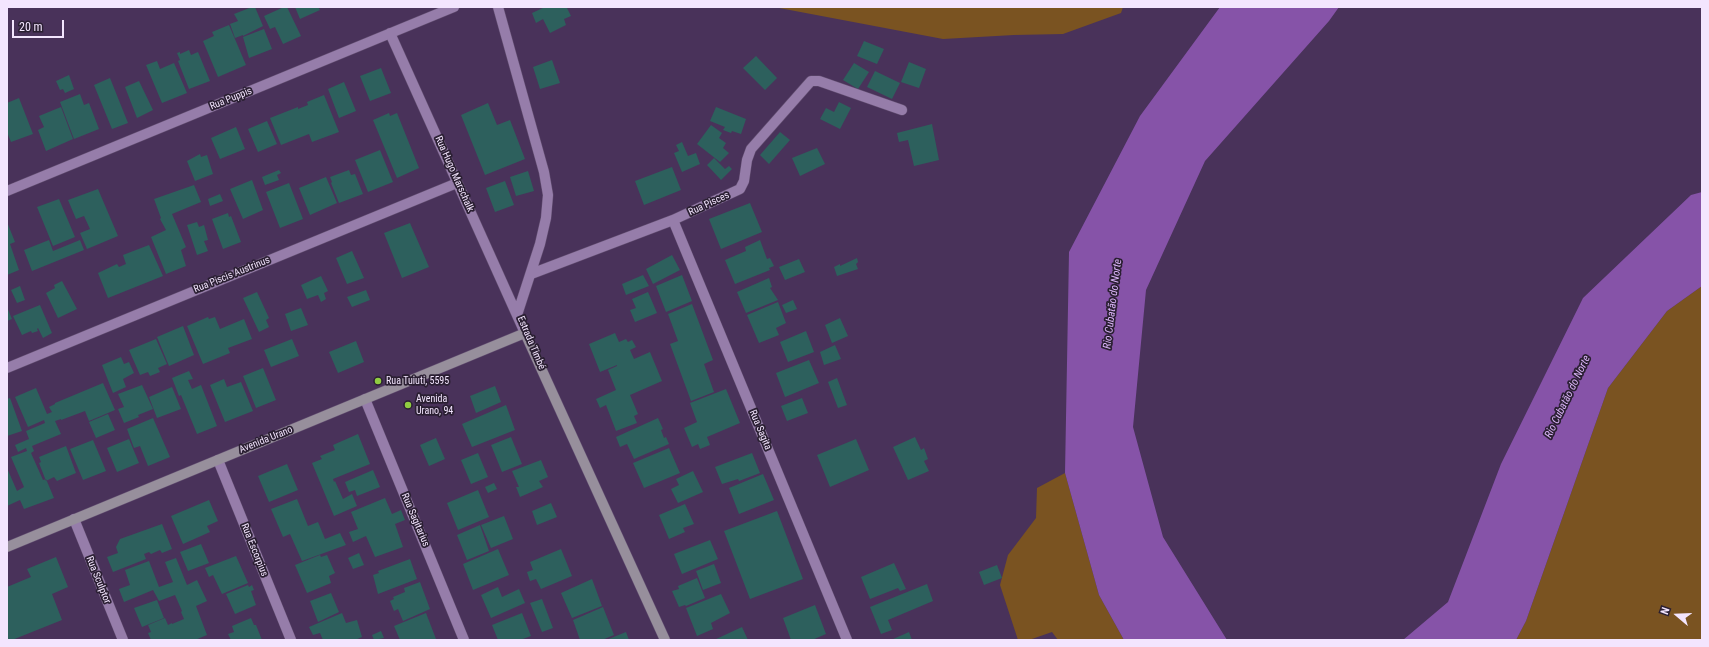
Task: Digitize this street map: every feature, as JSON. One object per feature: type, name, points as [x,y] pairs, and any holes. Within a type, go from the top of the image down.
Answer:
[{"type":"street","name":"Rua Puppis","points":[[7,191],[454,7]]},
{"type":"street","name":"Estrada Timbé","points":[[498,7],[544,172],[548,195],[546,218],[540,244],[518,315],[665,640]]},
{"type":"street","name":"Rua Hugo Marschalk","points":[[390,33],[518,315]]},
{"type":"street","name":"Rua Pisces","points":[[531,274],[673,220],[740,189],[744,181],[747,160],[751,149],[811,81],[819,81],[902,110]]},
{"type":"street","name":"Rua Piscis Austrinus","points":[[7,368],[458,183]]},
{"type":"street","name":"Rua Sagita","points":[[673,220],[847,640]]},
{"type":"street","name":"Avenida Urano","points":[[7,547],[525,333]]},
{"type":"street","name":"Rua Sagitarius","points":[[365,399],[464,640]]},
{"type":"street","name":"Rua Escorpius","points":[[218,460],[291,640]]},
{"type":"street","name":"Rua Sculptor","points":[[74,519],[122,640]]},
{"type":"shaded area","points":[[774,7],[1123,7],[1121,13],[1063,34],[943,39]]},
{"type":"shaded area","points":[[1702,286],[1702,640],[1516,640],[1526,621],[1608,388],[1667,311]]},
{"type":"shaded area","points":[[1065,473],[1099,595],[1124,640],[1058,640],[1052,632],[1029,640],[1018,640],[1000,585],[1008,555],[1036,518],[1037,488]]},
{"type":"water","name":"Rio Cubatão do Norte","points":[[1220,7],[1339,7],[1329,21],[1205,161],[1146,290],[1133,427],[1163,537],[1227,640],[1124,640],[1099,595],[1065,473],[1069,252],[1140,116]]},
{"type":"water","name":"Rio Cubatão do Norte","points":[[1702,192],[1702,286],[1667,311],[1608,388],[1526,621],[1516,640],[1403,640],[1448,602],[1501,464],[1583,298],[1691,195]]},
{"type":"building","points":[[255,7],[263,26],[243,36],[235,38],[230,24],[238,21],[234,14]]},
{"type":"building","points":[[287,7],[301,36],[283,44],[275,27],[270,29],[264,16]]},
{"type":"building","points":[[295,7],[318,7],[320,10],[300,19]]},
{"type":"building","points":[[545,7],[569,7],[567,8],[571,16],[564,19],[566,25],[550,33],[543,19],[536,23],[532,13]]},
{"type":"building","points":[[229,25],[246,65],[218,77],[203,41],[214,36],[212,32]]},
{"type":"building","points":[[264,29],[272,49],[249,58],[243,37]]},
{"type":"building","points":[[864,41],[884,49],[877,64],[857,56]]},
{"type":"building","points":[[189,50],[191,55],[198,52],[210,81],[189,89],[178,61],[180,60],[177,53],[180,52],[180,54]]},
{"type":"building","points":[[756,56],[777,78],[765,90],[743,68]]},
{"type":"building","points":[[552,60],[560,83],[540,89],[533,67]]},
{"type":"building","points":[[157,61],[160,69],[174,63],[187,93],[162,103],[146,65]]},
{"type":"building","points":[[909,62],[926,69],[919,88],[901,82]]},
{"type":"building","points":[[854,63],[869,72],[858,89],[843,80]]},
{"type":"building","points":[[381,68],[391,93],[370,101],[360,76]]},
{"type":"building","points":[[875,71],[900,83],[892,99],[867,87]]},
{"type":"building","points":[[69,75],[74,89],[65,93],[63,89],[60,90],[56,81]]},
{"type":"building","points":[[110,78],[128,123],[112,129],[94,85]]},
{"type":"building","points":[[139,81],[153,110],[137,118],[125,87]]},
{"type":"building","points":[[344,82],[356,111],[339,118],[328,89]]},
{"type":"building","points":[[80,94],[84,105],[89,103],[99,129],[74,139],[60,102]]},
{"type":"building","points":[[324,95],[339,132],[312,142],[309,134],[281,145],[270,118],[298,107],[298,109],[308,105],[307,102]]},
{"type":"building","points":[[19,98],[33,134],[11,142],[7,132],[7,103]]},
{"type":"building","points":[[839,102],[851,108],[840,129],[820,119],[826,108],[834,112]]},
{"type":"building","points":[[488,103],[497,125],[510,120],[525,159],[485,175],[461,115]]},
{"type":"building","points":[[61,107],[73,139],[46,151],[38,130],[44,127],[39,116]]},
{"type":"building","points":[[716,107],[746,119],[741,134],[723,130],[725,127],[710,121]]},
{"type":"building","points":[[389,113],[390,116],[397,113],[419,168],[397,178],[373,120]]},
{"type":"building","points":[[267,121],[277,144],[258,152],[248,129]]},
{"type":"building","points":[[932,124],[939,160],[914,166],[908,140],[899,142],[897,133]]},
{"type":"building","points":[[711,125],[722,133],[719,138],[726,143],[723,148],[729,153],[720,162],[697,144]]},
{"type":"building","points":[[236,127],[245,149],[220,159],[211,138]]},
{"type":"building","points":[[780,132],[790,140],[769,164],[760,155]]},
{"type":"building","points":[[682,142],[688,156],[696,153],[700,164],[682,172],[674,153],[679,151],[676,145]]},
{"type":"building","points":[[817,148],[825,164],[800,176],[792,158]]},
{"type":"building","points":[[380,150],[393,182],[368,192],[355,160]]},
{"type":"building","points":[[200,154],[201,157],[207,155],[213,174],[195,181],[187,161]]},
{"type":"building","points":[[714,158],[725,169],[729,166],[732,169],[721,180],[707,165]]},
{"type":"building","points":[[672,167],[681,190],[644,205],[635,181]]},
{"type":"building","points":[[279,170],[281,173],[277,175],[279,180],[265,185],[262,177]]},
{"type":"building","points":[[349,170],[351,175],[355,174],[363,194],[339,203],[330,177]]},
{"type":"building","points":[[528,171],[534,191],[516,196],[510,177]]},
{"type":"building","points":[[326,177],[337,203],[310,215],[299,188]]},
{"type":"building","points":[[252,180],[263,210],[243,219],[230,189]]},
{"type":"building","points":[[505,181],[514,205],[495,212],[486,188]]},
{"type":"building","points":[[289,183],[303,219],[280,228],[266,192]]},
{"type":"building","points":[[194,185],[201,202],[172,214],[186,247],[181,250],[186,266],[166,274],[151,237],[166,230],[160,219],[161,218],[154,199]]},
{"type":"building","points":[[98,189],[118,236],[87,249],[80,233],[90,229],[84,216],[76,219],[68,200]]},
{"type":"building","points":[[220,194],[223,201],[210,206],[208,199]]},
{"type":"building","points":[[59,199],[75,237],[53,246],[37,207]]},
{"type":"building","points":[[750,203],[762,232],[721,249],[709,219]]},
{"type":"building","points":[[228,213],[229,217],[231,216],[241,242],[223,249],[212,219]]},
{"type":"building","points":[[7,222],[15,242],[10,244],[19,270],[7,275]]},
{"type":"building","points":[[197,222],[199,227],[204,225],[208,240],[204,241],[208,251],[197,255],[187,225]]},
{"type":"building","points":[[410,223],[429,267],[402,278],[384,233]]},
{"type":"building","points":[[49,240],[53,251],[80,240],[84,250],[32,271],[24,250]]},
{"type":"building","points":[[760,240],[767,259],[770,258],[774,266],[769,268],[770,270],[735,284],[725,260],[746,251],[745,247]]},
{"type":"building","points":[[149,245],[163,276],[108,298],[98,273],[117,264],[119,267],[126,264],[123,255]]},
{"type":"building","points":[[352,251],[364,278],[347,284],[336,258]]},
{"type":"building","points":[[672,255],[680,270],[653,284],[646,269]]},
{"type":"building","points":[[857,258],[858,262],[856,264],[858,269],[837,276],[834,267],[840,264],[840,266]]},
{"type":"building","points":[[799,259],[805,272],[785,280],[779,267]]},
{"type":"building","points":[[643,275],[649,286],[626,295],[622,284]]},
{"type":"building","points":[[682,275],[692,301],[666,312],[656,286]]},
{"type":"building","points":[[321,276],[328,291],[324,293],[326,299],[321,302],[318,295],[307,299],[301,285]]},
{"type":"building","points":[[769,278],[772,287],[770,288],[778,300],[746,313],[737,292]]},
{"type":"building","points":[[62,281],[77,309],[58,318],[46,293],[55,288],[54,285]]},
{"type":"building","points":[[20,286],[25,300],[17,303],[11,290]]},
{"type":"building","points":[[366,290],[370,300],[352,307],[347,297]]},
{"type":"building","points":[[257,292],[269,318],[266,320],[269,327],[259,332],[243,298]]},
{"type":"building","points":[[648,292],[657,313],[635,322],[630,310],[636,308],[632,299]]},
{"type":"building","points":[[793,300],[797,309],[786,313],[782,305]]},
{"type":"building","points":[[778,302],[786,323],[776,328],[779,335],[759,343],[747,315]]},
{"type":"building","points":[[692,304],[713,360],[704,364],[714,392],[691,401],[670,344],[678,341],[668,314]]},
{"type":"building","points":[[40,305],[52,333],[43,338],[38,328],[38,331],[32,333],[31,331],[22,335],[13,316]]},
{"type":"building","points":[[7,307],[12,319],[7,321]]},
{"type":"building","points":[[301,308],[308,325],[291,331],[285,314]]},
{"type":"building","points":[[208,317],[209,319],[215,317],[220,329],[244,319],[252,339],[228,348],[230,353],[203,364],[187,326]]},
{"type":"building","points":[[840,318],[848,336],[832,343],[825,325]]},
{"type":"building","points":[[183,326],[194,355],[169,366],[157,337]]},
{"type":"building","points":[[806,331],[814,352],[788,362],[780,342]]},
{"type":"building","points":[[615,333],[619,342],[626,339],[628,342],[632,340],[636,347],[630,350],[634,359],[650,352],[662,381],[630,395],[638,414],[634,416],[637,423],[616,431],[606,405],[600,408],[596,399],[616,390],[608,370],[617,365],[600,372],[589,344]]},
{"type":"building","points":[[156,339],[167,364],[158,368],[160,372],[150,376],[148,372],[140,375],[129,350]]},
{"type":"building","points":[[292,339],[299,356],[271,367],[264,350]]},
{"type":"building","points":[[356,341],[364,362],[338,373],[329,352]]},
{"type":"building","points":[[835,345],[841,359],[824,365],[820,352]]},
{"type":"building","points":[[121,357],[124,364],[129,362],[134,373],[123,379],[126,387],[113,393],[102,365]]},
{"type":"building","points":[[809,360],[819,383],[785,397],[776,373]]},
{"type":"building","points":[[263,368],[276,400],[256,408],[243,376]]},
{"type":"building","points":[[189,371],[193,379],[188,380],[192,389],[201,385],[217,426],[197,434],[181,395],[179,396],[172,378]]},
{"type":"building","points":[[837,378],[847,405],[838,408],[828,382]]},
{"type":"building","points":[[224,379],[227,387],[241,382],[253,411],[225,422],[210,385]]},
{"type":"building","points":[[103,383],[115,410],[89,421],[85,411],[55,421],[61,434],[32,446],[34,451],[31,453],[43,480],[46,479],[54,498],[24,509],[20,500],[7,506],[7,468],[17,491],[24,487],[11,457],[27,451],[26,448],[18,452],[15,445],[29,439],[26,431],[45,423],[44,420],[28,427],[15,397],[36,388],[47,414],[52,412],[49,407],[55,403]]},
{"type":"building","points":[[142,385],[153,409],[124,423],[118,409],[124,407],[118,394]]},
{"type":"building","points":[[495,386],[501,402],[476,413],[470,396]]},
{"type":"building","points":[[172,387],[181,409],[157,418],[149,397]]},
{"type":"building","points":[[726,389],[740,423],[707,437],[710,445],[700,449],[698,444],[692,447],[684,428],[697,422],[690,403]]},
{"type":"building","points":[[10,398],[22,431],[7,436],[7,399]]},
{"type":"building","points":[[802,398],[808,413],[787,421],[781,406]]},
{"type":"building","points":[[506,405],[515,430],[472,447],[462,424]]},
{"type":"building","points":[[108,414],[115,430],[96,438],[89,422]]},
{"type":"building","points":[[153,418],[170,457],[148,466],[140,446],[134,448],[127,429]]},
{"type":"building","points":[[658,418],[663,429],[661,430],[664,438],[666,437],[669,444],[634,459],[627,444],[620,447],[616,437]]},
{"type":"building","points":[[358,434],[370,464],[333,479],[343,499],[352,494],[357,506],[334,516],[312,463],[322,459],[320,456],[335,450],[333,445]]},
{"type":"building","points":[[511,437],[522,464],[502,472],[491,445]]},
{"type":"building","points":[[915,437],[921,450],[924,448],[928,459],[924,461],[929,471],[908,480],[893,447]]},
{"type":"building","points":[[436,438],[445,459],[429,466],[420,445]]},
{"type":"building","points":[[129,439],[139,463],[117,472],[107,448]]},
{"type":"building","points":[[856,439],[869,470],[830,487],[817,455]]},
{"type":"building","points":[[93,440],[106,471],[83,480],[70,449]]},
{"type":"building","points":[[66,446],[76,473],[57,481],[54,477],[46,481],[39,463],[41,462],[39,457]]},
{"type":"building","points":[[669,448],[680,473],[644,488],[633,463]]},
{"type":"building","points":[[478,453],[488,477],[471,484],[461,460]]},
{"type":"building","points":[[752,453],[760,473],[739,481],[738,479],[722,484],[715,467]]},
{"type":"building","points":[[541,460],[548,477],[539,481],[543,487],[520,497],[516,487],[519,487],[512,471]]},
{"type":"building","points":[[287,464],[298,490],[269,502],[258,476]]},
{"type":"building","points":[[373,470],[380,487],[357,496],[355,490],[349,492],[345,482]]},
{"type":"building","points":[[693,471],[703,492],[678,503],[671,489],[679,485],[676,479]]},
{"type":"building","points":[[763,474],[774,500],[739,514],[729,488]]},
{"type":"building","points":[[494,483],[497,489],[488,493],[485,487]]},
{"type":"building","points":[[478,490],[489,517],[458,530],[447,503]]},
{"type":"building","points":[[385,498],[392,514],[401,510],[405,520],[395,524],[403,547],[375,557],[366,536],[353,542],[349,532],[358,529],[351,512]]},
{"type":"building","points":[[297,499],[308,526],[318,522],[325,539],[340,533],[346,545],[302,561],[290,534],[283,537],[271,509]]},
{"type":"building","points":[[209,500],[218,521],[207,526],[210,532],[183,544],[171,516]]},
{"type":"building","points":[[551,503],[557,517],[537,525],[532,511]]},
{"type":"building","points":[[685,504],[694,524],[683,528],[685,532],[669,539],[659,515]]},
{"type":"building","points":[[777,511],[803,579],[750,599],[724,531]]},
{"type":"building","points":[[504,516],[513,539],[491,548],[481,525]]},
{"type":"building","points":[[162,524],[172,549],[162,553],[160,550],[151,554],[149,552],[144,554],[146,559],[113,572],[107,557],[118,553],[116,547],[120,539]]},
{"type":"building","points":[[480,525],[489,551],[467,560],[457,535]]},
{"type":"building","points":[[710,540],[718,559],[682,574],[674,554]]},
{"type":"building","points":[[201,544],[209,563],[188,571],[180,552]]},
{"type":"building","points":[[498,549],[509,575],[473,590],[463,564]]},
{"type":"building","points":[[561,549],[572,576],[541,589],[536,579],[530,581],[527,572],[533,570],[530,562]]},
{"type":"building","points":[[359,553],[364,565],[353,569],[348,558]]},
{"type":"building","points":[[320,555],[321,557],[327,555],[335,573],[329,576],[331,583],[307,593],[295,565]]},
{"type":"building","points":[[236,556],[248,583],[222,594],[213,575],[209,577],[205,568]]},
{"type":"building","points":[[56,557],[68,587],[52,594],[62,620],[12,640],[7,640],[7,587],[31,577],[27,569]]},
{"type":"building","points":[[176,558],[187,585],[197,580],[207,601],[196,606],[207,635],[195,640],[151,640],[148,633],[151,632],[148,625],[165,618],[168,625],[184,619],[175,595],[159,601],[153,590],[124,602],[119,589],[130,585],[125,570],[149,561],[159,587],[173,582],[165,562]]},
{"type":"building","points":[[410,559],[417,579],[378,594],[373,575],[379,573],[378,571]]},
{"type":"building","points":[[894,563],[906,589],[900,591],[898,588],[870,599],[861,577]]},
{"type":"building","points":[[714,564],[721,583],[703,590],[696,571]]},
{"type":"building","points":[[997,565],[1002,578],[984,585],[979,572]]},
{"type":"building","points":[[697,578],[705,598],[686,606],[679,607],[672,591],[679,589],[678,586]]},
{"type":"building","points":[[592,579],[602,606],[572,618],[561,593]]},
{"type":"building","points":[[420,582],[430,609],[403,621],[398,609],[394,611],[390,601],[394,599],[393,597],[405,592],[404,588]]},
{"type":"building","points":[[927,584],[933,601],[888,620],[892,630],[881,634],[870,607]]},
{"type":"building","points":[[248,585],[249,587],[252,585],[254,590],[251,591],[256,605],[235,614],[226,594]]},
{"type":"building","points":[[498,587],[502,597],[519,589],[525,603],[491,618],[481,595]]},
{"type":"building","points":[[331,593],[339,612],[318,622],[310,601]]},
{"type":"building","points":[[721,594],[730,613],[711,623],[713,629],[697,636],[686,608]]},
{"type":"building","points":[[542,599],[553,628],[542,632],[530,603]]},
{"type":"building","points":[[157,600],[164,618],[142,627],[134,608]]},
{"type":"building","points":[[815,605],[826,634],[812,640],[791,640],[783,618]]},
{"type":"building","points":[[603,607],[614,635],[602,640],[580,640],[573,620]]},
{"type":"building","points":[[342,613],[346,623],[357,620],[362,637],[355,640],[323,640],[320,633],[313,635],[309,627]]},
{"type":"building","points":[[426,613],[436,639],[400,640],[394,626]]},
{"type":"building","points":[[522,613],[531,636],[520,640],[498,640],[492,625]]},
{"type":"building","points":[[251,618],[254,625],[256,625],[262,640],[231,640],[228,634],[234,632],[232,626]]},
{"type":"building","points":[[742,627],[748,640],[714,640]]},
{"type":"building","points":[[381,631],[384,638],[374,640],[372,635]]},
{"type":"building","points":[[626,632],[629,640],[606,640]]},
{"type":"building","points":[[909,632],[912,640],[891,640]]},
{"type":"place","name":"Rua Tuiuti, 5595","points":[[378,381]]},
{"type":"place","name":"Avenida Urano, 94","points":[[408,405]]}]
